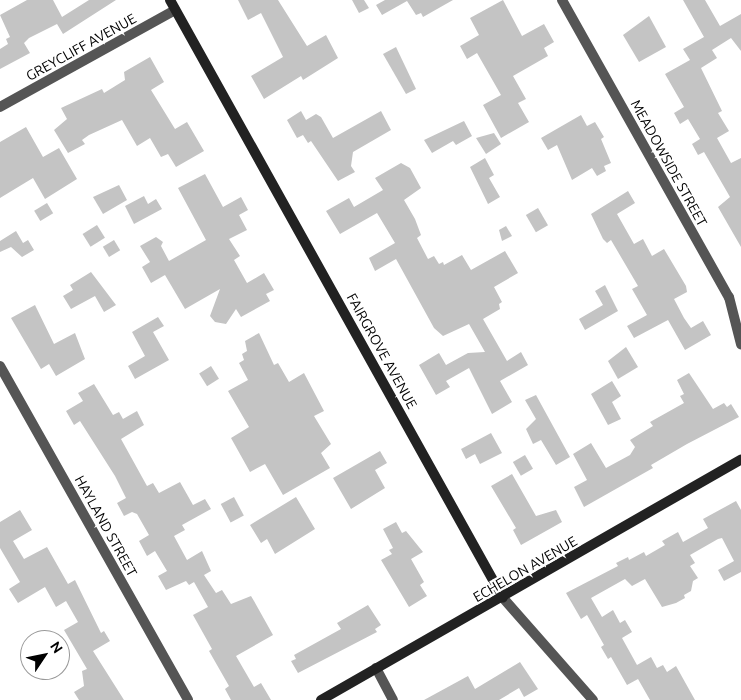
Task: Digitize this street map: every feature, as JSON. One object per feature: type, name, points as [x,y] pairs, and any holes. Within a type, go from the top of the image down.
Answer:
[{"type":"street","name":"FAIRGROVE AVENUE","points":[[170,0],[503,598],[593,700]]},
{"type":"street","name":"MEADOWSIDE STREET","points":[[562,0],[729,297],[741,344]]},
{"type":"street","name":"GREYCLIFF AVENUE","points":[[0,108],[175,10]]},
{"type":"street","name":"HAYLAND STREET","points":[[0,366],[188,700]]},
{"type":"street","name":"ECHELON AVENUE","points":[[321,700],[503,598],[741,459]]},
{"type":"street","points":[[376,668],[393,700]]},
{"type":"building","points":[[27,0],[53,0],[62,17],[89,0],[116,0],[63,34],[57,24],[29,38],[24,43],[30,53],[0,69],[0,49],[8,44],[6,39],[10,37],[0,15]]},
{"type":"building","points":[[238,0],[278,0],[307,46],[326,35],[338,58],[303,80],[301,76],[264,99],[251,76],[283,57],[261,13],[248,20]]},
{"type":"building","points":[[352,0],[364,0],[369,8],[359,13]]},
{"type":"building","points":[[385,0],[453,0],[423,17],[421,13],[416,15],[407,1],[382,15],[376,5]]},
{"type":"building","points":[[503,0],[522,36],[544,24],[554,42],[544,48],[548,56],[513,76],[526,99],[518,103],[529,122],[501,138],[483,105],[501,95],[477,53],[467,59],[460,46],[479,35],[470,18]]},
{"type":"building","points":[[683,0],[705,0],[720,26],[741,14],[741,51],[731,38],[712,50],[717,58],[701,68],[722,111],[718,113],[729,131],[717,138],[731,163],[741,158],[741,247],[718,207],[730,197],[704,152],[698,155],[692,144],[700,139],[688,119],[680,124],[674,113],[684,107],[665,74],[690,60],[683,49],[704,37]]},
{"type":"building","points":[[649,16],[666,47],[639,62],[623,35]]},
{"type":"building","points":[[396,47],[416,89],[406,94],[383,54]]},
{"type":"building","points":[[150,57],[164,82],[151,90],[175,129],[187,122],[204,151],[176,167],[168,154],[161,157],[150,138],[137,146],[122,120],[89,135],[82,140],[85,144],[68,153],[54,130],[67,119],[61,108],[102,89],[104,93],[125,80],[124,72]]},
{"type":"building","points":[[301,111],[306,120],[316,114],[321,117],[333,138],[381,111],[391,130],[353,152],[351,166],[355,172],[338,181],[311,141],[308,143],[303,135],[297,138],[287,120]]},
{"type":"building","points":[[581,115],[587,126],[595,122],[604,137],[601,139],[611,163],[604,166],[606,171],[597,176],[592,168],[572,180],[557,145],[548,150],[541,138]]},
{"type":"building","points":[[464,121],[472,136],[456,145],[453,141],[432,153],[424,140]]},
{"type":"building","points":[[26,127],[43,157],[59,148],[77,179],[45,199],[33,178],[0,198],[0,142]]},
{"type":"building","points":[[494,133],[501,144],[486,154],[476,138]]},
{"type":"building","points":[[485,158],[494,175],[489,178],[500,197],[488,204],[470,167]]},
{"type":"building","points":[[401,163],[410,168],[421,188],[404,200],[415,219],[421,235],[417,238],[428,259],[434,256],[439,264],[443,262],[444,265],[462,255],[471,270],[505,251],[518,273],[494,287],[502,302],[499,304],[500,309],[483,319],[507,361],[521,352],[528,365],[500,381],[512,402],[492,414],[469,368],[446,381],[450,387],[436,395],[419,365],[439,353],[446,365],[468,353],[485,352],[469,324],[443,336],[434,328],[396,259],[375,271],[369,258],[395,243],[377,213],[340,234],[326,211],[349,198],[354,207],[383,190],[375,178]]},
{"type":"building","points":[[205,174],[223,207],[241,197],[248,210],[239,215],[247,230],[229,239],[240,256],[234,260],[247,283],[264,273],[274,290],[266,294],[270,301],[241,317],[236,309],[226,324],[215,322],[210,316],[220,289],[185,309],[165,275],[151,283],[142,267],[150,262],[140,246],[156,237],[163,242],[161,246],[169,261],[206,240],[178,188]]},
{"type":"building","points":[[119,185],[127,200],[103,214],[93,197]]},
{"type":"building","points":[[628,191],[635,203],[617,214],[634,244],[643,239],[652,256],[664,249],[686,286],[687,292],[674,299],[684,318],[691,328],[703,321],[711,335],[685,350],[668,320],[634,338],[627,326],[647,315],[632,289],[638,286],[611,240],[607,243],[603,239],[591,214]]},
{"type":"building","points":[[144,196],[148,204],[156,199],[162,209],[134,224],[125,206]]},
{"type":"building","points":[[47,203],[53,213],[40,221],[34,211]]},
{"type":"building","points":[[538,208],[548,225],[536,232],[526,215]]},
{"type":"building","points":[[97,225],[105,238],[91,247],[83,234]]},
{"type":"building","points":[[506,226],[512,236],[502,241],[499,230]]},
{"type":"building","points":[[16,231],[23,243],[28,240],[34,250],[22,257],[11,247],[0,252],[0,241]]},
{"type":"building","points":[[114,240],[120,250],[109,257],[103,247]]},
{"type":"building","points":[[91,272],[116,305],[104,312],[95,296],[71,309],[63,296],[73,290],[70,285]]},
{"type":"building","points":[[605,285],[618,311],[585,330],[579,319],[603,305],[595,291]]},
{"type":"building","points":[[35,305],[54,344],[75,333],[85,359],[56,376],[49,364],[41,369],[11,318]]},
{"type":"building","points":[[158,317],[164,326],[153,332],[169,360],[135,379],[128,366],[145,356],[132,332]]},
{"type":"building","points":[[259,333],[274,365],[278,363],[289,382],[304,373],[324,411],[314,416],[331,444],[321,453],[330,468],[283,495],[265,464],[250,472],[231,438],[249,427],[228,391],[248,380],[239,363],[244,360],[242,354],[247,351],[245,341]]},
{"type":"building","points":[[626,347],[638,367],[618,379],[608,361]]},
{"type":"building","points":[[211,366],[219,379],[207,386],[199,373]]},
{"type":"building","points":[[689,373],[713,409],[724,403],[727,407],[731,404],[739,417],[687,444],[651,465],[653,468],[584,507],[574,487],[587,480],[573,454],[591,443],[606,468],[630,455],[635,447],[630,440],[653,426],[650,422],[684,403],[680,396],[684,394],[677,380]]},
{"type":"building","points":[[612,381],[621,396],[612,402],[621,419],[608,425],[591,394]]},
{"type":"building","points":[[94,384],[113,415],[119,412],[123,419],[137,411],[144,425],[121,439],[147,486],[153,483],[159,493],[180,482],[193,505],[205,499],[211,509],[182,525],[185,530],[174,536],[187,560],[202,551],[211,571],[204,575],[216,593],[222,590],[231,604],[251,596],[254,601],[273,635],[236,656],[254,687],[261,683],[271,700],[231,700],[225,689],[229,686],[209,651],[212,649],[193,615],[208,607],[194,582],[189,585],[186,581],[166,590],[158,576],[167,571],[155,551],[147,556],[139,541],[149,535],[137,514],[132,512],[124,516],[117,503],[126,498],[115,476],[80,421],[74,425],[66,411],[83,401],[78,393]]},
{"type":"building","points":[[536,395],[570,457],[556,465],[541,440],[533,444],[526,429],[536,419],[525,400]]},
{"type":"building","points":[[491,433],[502,453],[480,464],[475,454],[466,459],[461,449]]},
{"type":"building","points":[[380,451],[387,463],[375,470],[385,488],[351,509],[333,478]]},
{"type":"building","points":[[525,455],[533,469],[521,476],[513,462]]},
{"type":"building","points":[[512,474],[536,516],[556,510],[562,522],[521,545],[513,530],[516,528],[491,486]]},
{"type":"building","points":[[234,497],[244,516],[231,523],[221,504]]},
{"type":"building","points":[[296,497],[315,529],[275,554],[267,539],[261,543],[250,525]]},
{"type":"building","points":[[736,501],[741,510],[741,572],[724,581],[718,570],[734,561],[722,538],[690,555],[695,563],[690,566],[698,578],[693,581],[691,591],[684,595],[685,598],[676,603],[662,607],[645,579],[632,586],[625,579],[591,598],[602,617],[613,610],[620,623],[625,620],[632,632],[622,638],[637,665],[651,657],[657,668],[663,665],[667,672],[676,666],[695,700],[650,700],[638,679],[627,685],[611,657],[608,659],[601,647],[604,645],[587,615],[581,619],[566,593],[618,566],[616,563],[628,557],[629,560],[644,552],[646,556],[665,545],[662,541],[678,532],[683,542],[708,528],[703,519]]},
{"type":"building","points":[[20,510],[32,530],[13,541],[24,559],[47,547],[68,584],[75,580],[101,633],[104,631],[110,641],[93,651],[124,700],[79,700],[74,692],[84,686],[82,671],[87,669],[70,640],[70,630],[64,630],[78,622],[66,601],[56,607],[45,587],[18,603],[9,589],[20,582],[0,548],[0,522]]},
{"type":"building","points":[[396,522],[402,533],[406,531],[423,552],[411,559],[424,582],[420,585],[427,596],[409,607],[381,560],[392,554],[389,550],[393,548],[383,529]]},
{"type":"building","points":[[368,605],[381,625],[375,629],[377,632],[298,673],[291,661],[296,659],[294,655],[341,629],[337,623]]},
{"type":"building","points":[[520,662],[538,689],[524,697],[519,688],[499,700],[424,700],[468,676],[475,689]]}]
